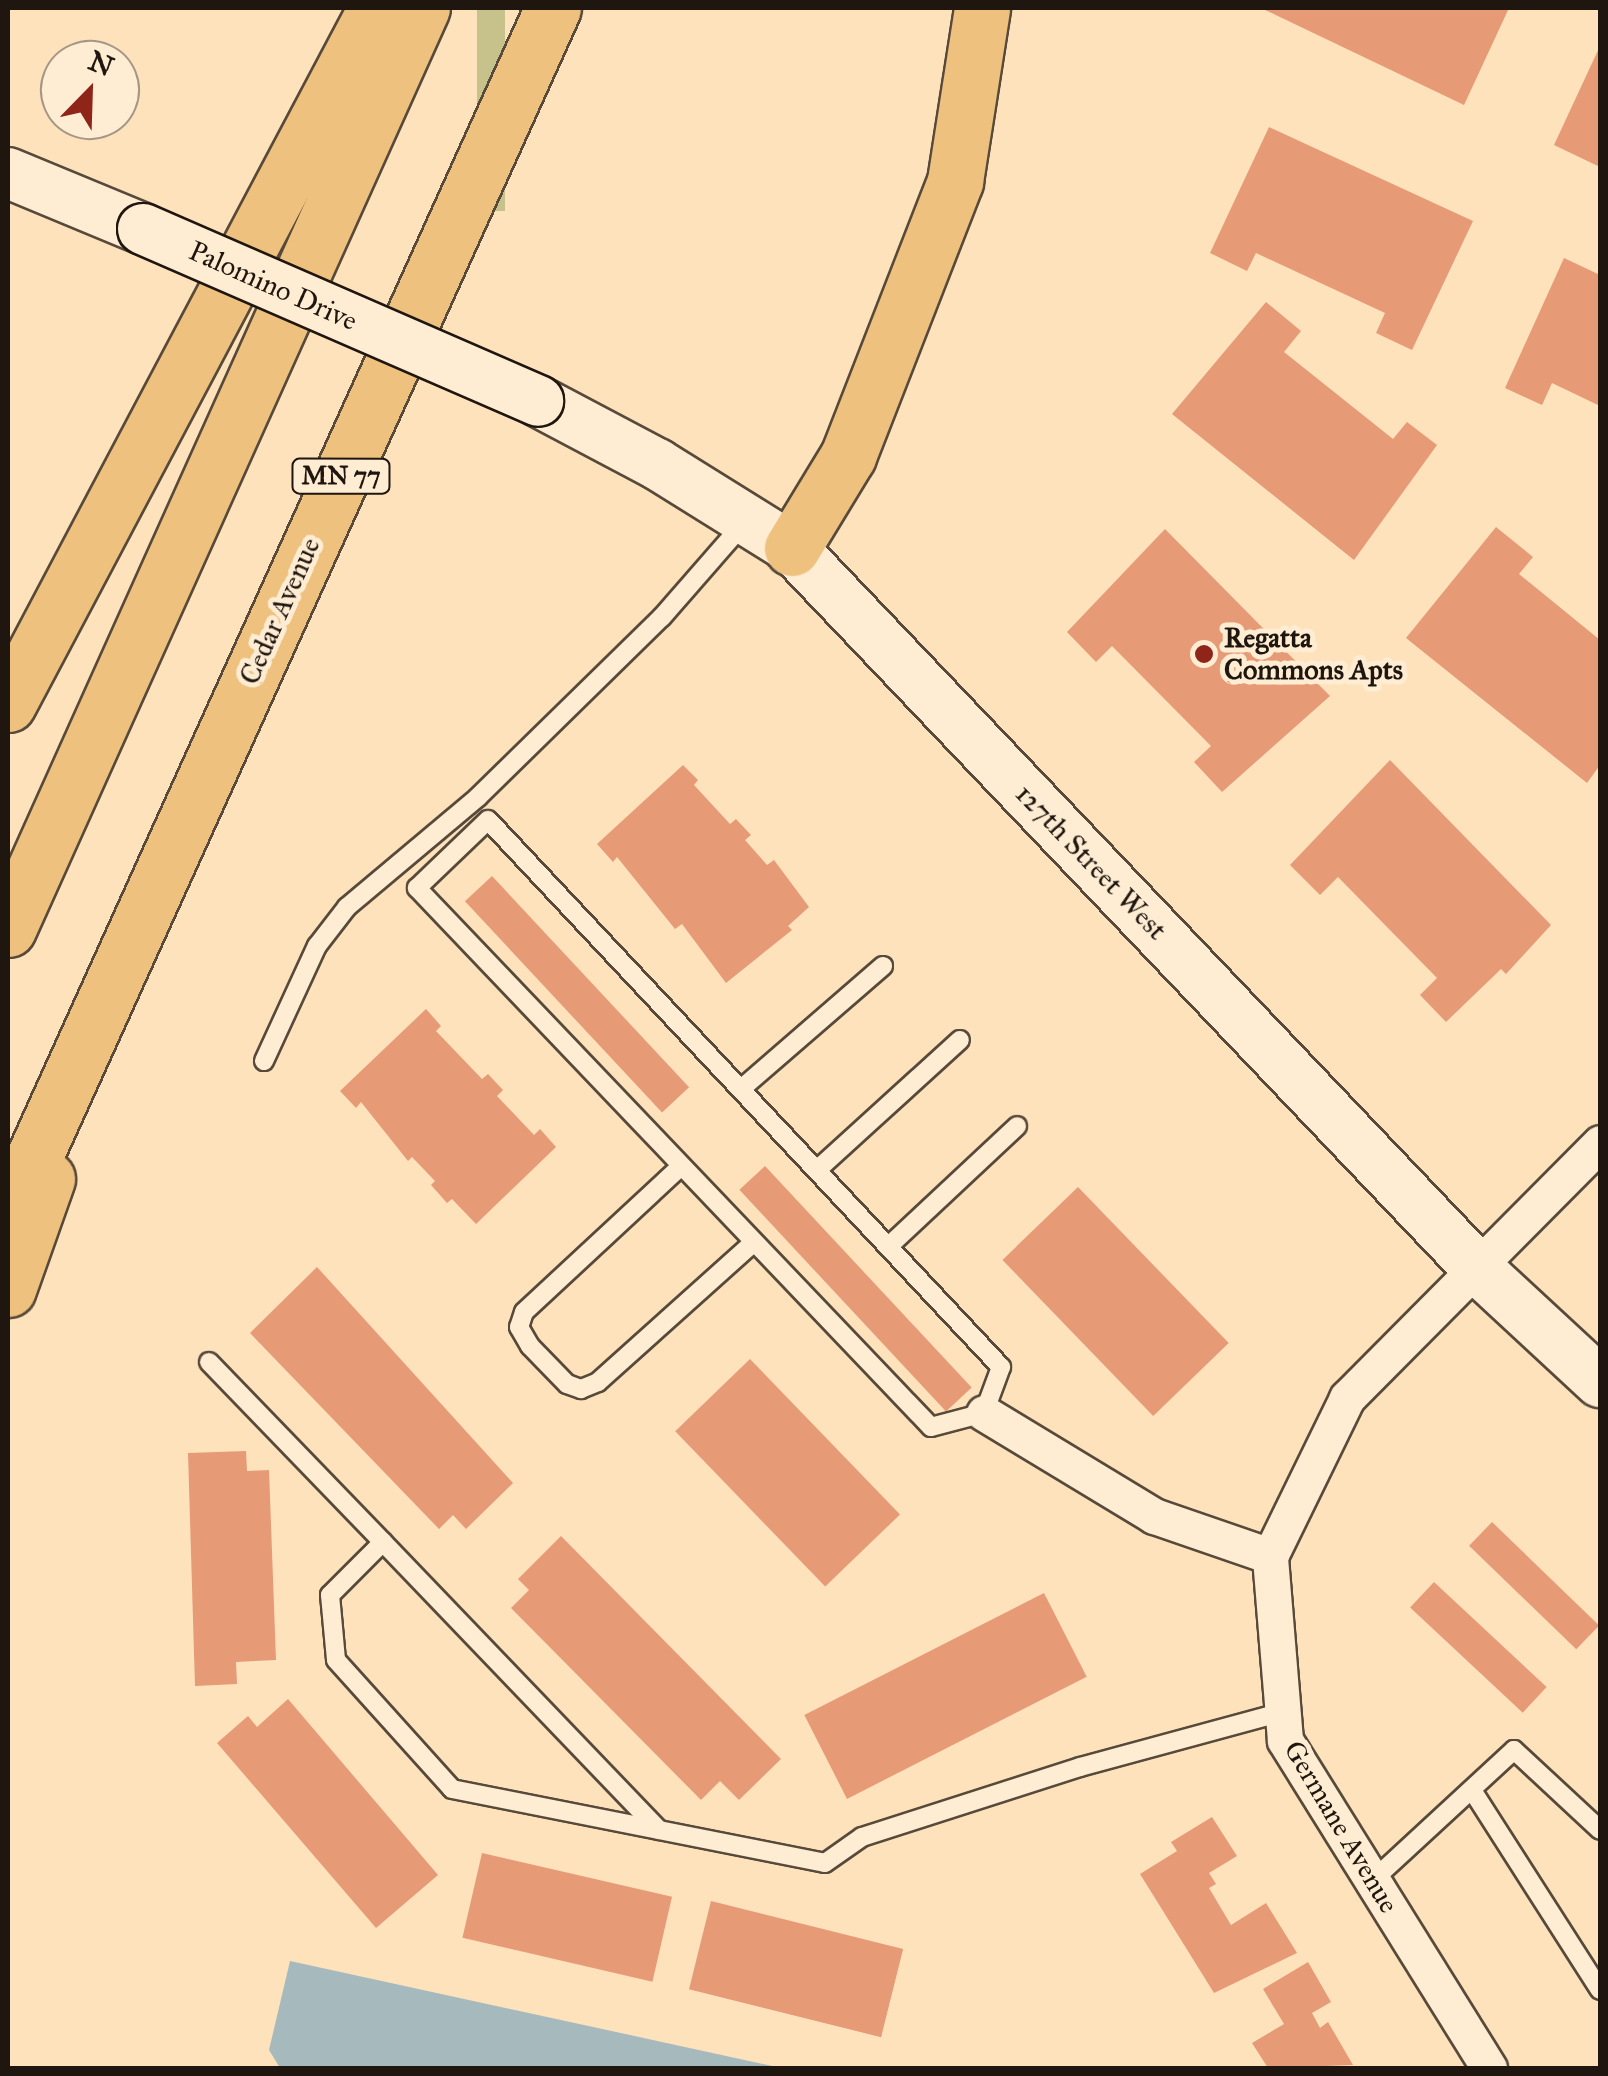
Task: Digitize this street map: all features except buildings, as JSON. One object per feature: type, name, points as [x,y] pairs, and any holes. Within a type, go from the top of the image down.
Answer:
[{"type":"highway","points":[[8,704],[376,8]]},
{"type":"highway","points":[[8,929],[422,8]]},
{"type":"highway","name":"Cedar Avenue","points":[[8,1214],[553,8]]},
{"type":"highway","points":[[792,548],[848,456],[955,181],[982,8]]},
{"type":"highway","points":[[8,1289],[130,945]]},
{"type":"street","name":"Palomino Drive","points":[[8,173],[538,401]]},
{"type":"street","name":"127th Street West","points":[[538,401],[792,548],[1478,1270],[1600,1382]]},
{"type":"street","points":[[984,1413],[1154,1516],[1270,1556],[1347,1398],[1600,1143]]},
{"type":"street","name":"Germane Avenue","points":[[1270,1556],[1285,1740],[1489,2068]]},
{"type":"lane","points":[[264,1061],[317,946],[347,907],[478,796],[662,617],[746,520]]},
{"type":"lane","points":[[488,820],[741,1089],[1001,1368],[984,1413],[931,1427],[678,1168],[417,888],[488,820]]},
{"type":"lane","points":[[741,1089],[882,966]]},
{"type":"lane","points":[[818,1170],[960,1040]]},
{"type":"lane","points":[[890,1245],[1016,1126]]},
{"type":"lane","points":[[678,1168],[524,1312],[519,1327],[524,1336],[567,1384],[581,1389],[598,1382],[752,1244]]},
{"type":"lane","points":[[208,1362],[660,1830]]},
{"type":"lane","points":[[383,1542],[330,1595],[336,1660],[452,1789],[826,1863],[862,1837],[1080,1766],[1283,1712]]},
{"type":"lane","points":[[1372,1881],[1514,1750],[1600,1830]]},
{"type":"lane","points":[[1472,1790],[1600,1990]]},
{"type":"shaded area","points":[[477,8],[505,8],[505,211],[477,211]]},
{"type":"shaded area","points":[[290,1961],[778,2068],[280,2068],[269,2050]]},
{"type":"place","name":"Regatta Commons Apts","points":[[1204,654]]}]
